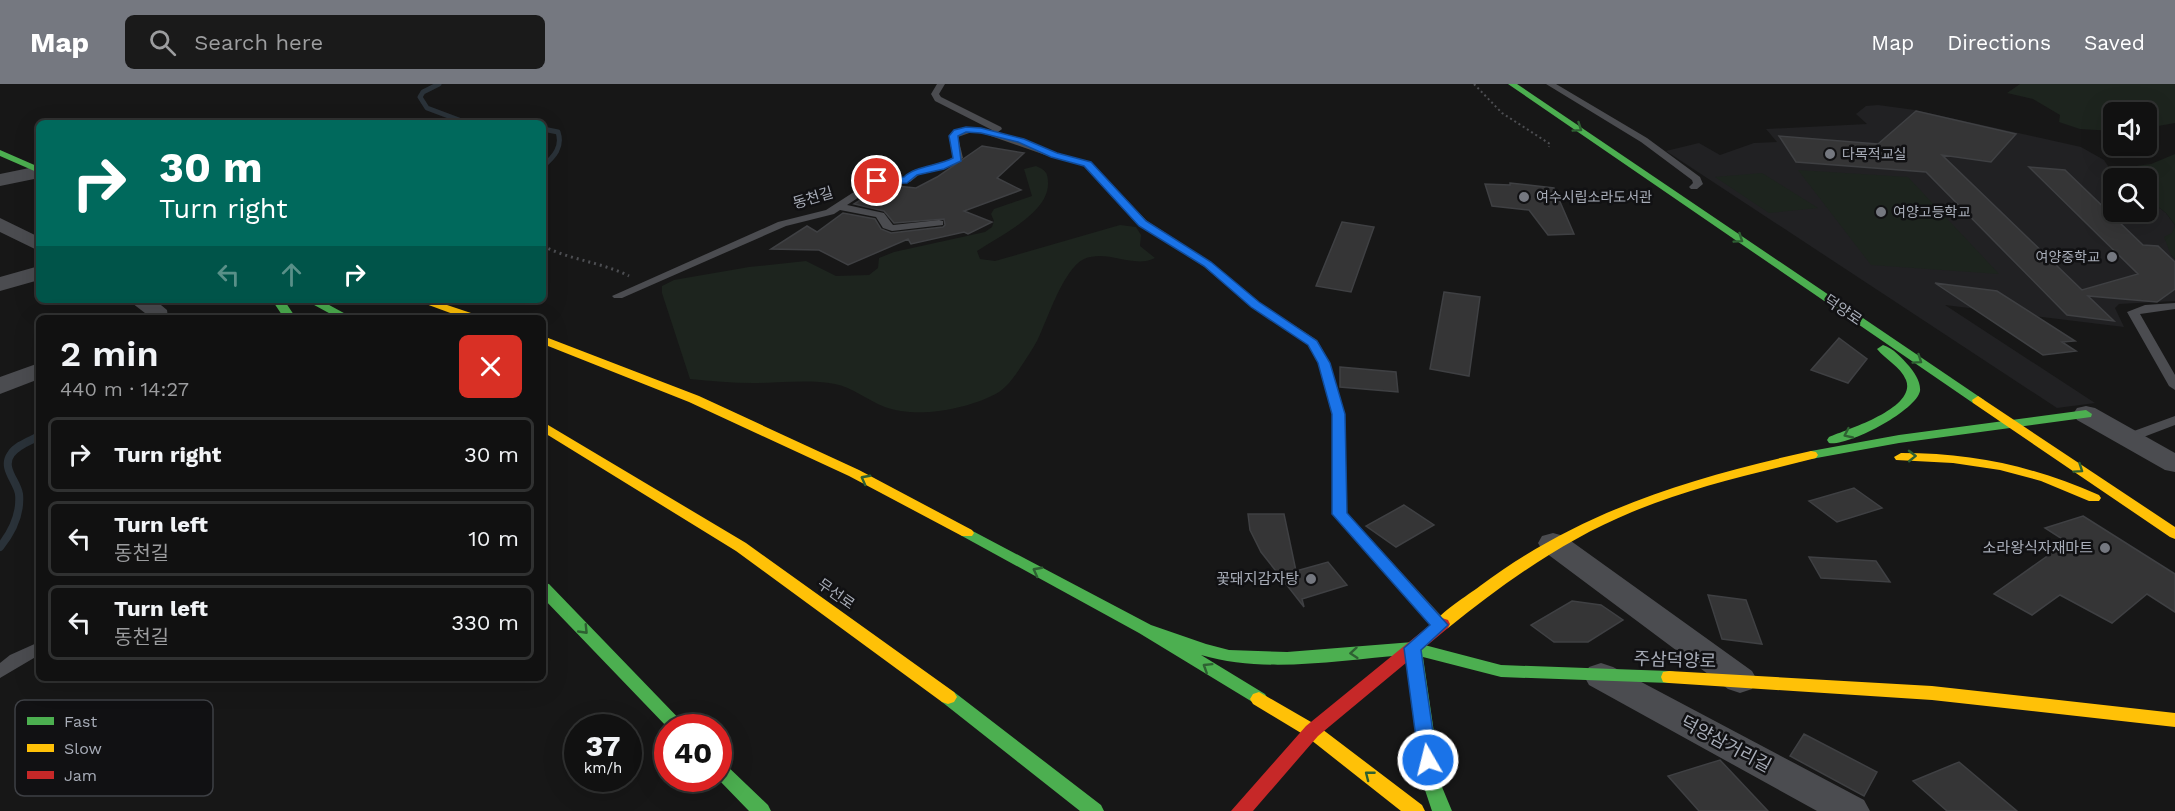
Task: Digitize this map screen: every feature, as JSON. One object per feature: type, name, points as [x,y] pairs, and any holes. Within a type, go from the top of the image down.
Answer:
[{"type":"street","name":"덕양로","points":[[1512,84],[2175,536]]},
{"type":"street","points":[[1531,84],[1699,190]]},
{"type":"street","points":[[0,153],[36,170]]},
{"type":"street","points":[[0,180],[36,172]]},
{"type":"street","points":[[1669,192],[1699,190]]},
{"type":"street","points":[[0,224],[36,243]]},
{"type":"street","points":[[0,284],[36,274]]},
{"type":"street","points":[[1791,460],[1894,413],[1911,399],[1914,389],[1910,378],[1901,366],[1831,301]]},
{"type":"street","points":[[144,303],[156,310],[156,315]]},
{"type":"street","points":[[317,303],[340,315]]},
{"type":"street","points":[[430,303],[467,315]]},
{"type":"street","points":[[546,341],[694,399],[854,473],[1145,629],[1312,731],[1415,811]]},
{"type":"street","points":[[0,386],[36,371]]},
{"type":"street","points":[[2021,406],[2060,432]]},
{"type":"street","points":[[1241,811],[1312,731],[1440,625],[1515,567],[1553,543],[1638,504],[1715,479],[1791,460],[2086,414],[2175,464]]},
{"type":"street","name":"무선로","points":[[546,428],[642,484],[741,548],[969,711],[1094,811]]},
{"type":"street","points":[[1791,460],[1881,457],[1972,458],[2018,467],[2063,483],[2175,536]]},
{"type":"street","points":[[1553,543],[1740,680]]},
{"type":"street","points":[[546,591],[665,714]]},
{"type":"street","name":"주삼덕양로","points":[[1145,629],[1204,650],[1255,658],[1413,648],[1502,671],[1740,680],[1932,693],[2175,720]]},
{"type":"street","points":[[1413,648],[1431,778],[1442,811]]},
{"type":"street","name":"덕양삼거리길","points":[[1601,676],[1851,811]]},
{"type":"street","points":[[732,782],[761,811]]},
{"type":"lane","points":[[940,84],[935,94],[938,99],[1021,140]]},
{"type":"lane","points":[[1550,84],[1611,120],[1684,168],[1699,181],[1699,190]]},
{"type":"lane","name":"동천길","points":[[618,296],[782,224],[826,213],[840,207],[877,181],[907,180],[914,173],[941,167],[957,159],[953,136],[957,132],[981,131],[1021,140],[1045,152],[1087,164],[1143,223],[1207,264],[1255,304],[1312,343],[1324,363],[1338,414],[1340,514],[1440,625]]},
{"type":"lane","points":[[840,207],[880,215],[887,226],[892,228],[939,223]]},
{"type":"lane","points":[[2175,306],[2145,308],[2133,312],[2175,386]]},
{"type":"lane","points":[[2128,438],[2175,420]]},
{"type":"lane","points":[[0,672],[16,659],[36,649]]},
{"type":"path","points":[[1474,84],[1502,113],[1542,138],[1550,144],[1549,147]]},
{"type":"path","points":[[546,248],[561,255],[622,272],[642,284]]},
{"type":"shaded area","points":[[2020,84],[2175,84],[2175,123],[2157,126],[2157,102],[2103,102],[2103,130],[2080,129],[2059,122],[2060,115],[2033,99],[2007,93]]},
{"type":"shaded area","points":[[1878,105],[1915,110],[2081,147],[2104,160],[2108,166],[2103,168],[2103,222],[2157,222],[2157,206],[2166,213],[2175,225],[2171,255],[2175,259],[2175,301],[2119,304],[2115,308],[2124,327],[1945,305],[2095,403],[2057,408],[1666,151],[1699,143],[1720,155],[1754,143],[1777,142],[1766,129],[1867,124],[1856,114],[1866,106]]},
{"type":"shaded area","points":[[2175,154],[2175,225],[2157,206],[2157,168],[2122,168],[2151,164]]},
{"type":"shaded area","points":[[1036,166],[1045,172],[1048,179],[1046,194],[1040,204],[1021,223],[977,251],[980,259],[995,261],[1120,225],[1136,227],[1141,235],[1140,246],[1155,258],[1138,261],[1102,256],[1084,259],[1076,265],[1056,296],[1033,348],[1013,378],[999,392],[959,407],[912,412],[885,407],[835,384],[805,381],[737,383],[690,379],[662,293],[662,286],[674,280],[749,267],[806,261],[836,276],[869,275],[878,268],[879,258],[894,252],[985,232],[992,227],[994,221],[991,214],[994,209],[1032,196],[1024,169]]},
{"type":"shaded area","points":[[1798,170],[1908,177],[1999,274],[1871,265]]},
{"type":"shaded area","points":[[1762,173],[1818,208],[1769,213],[1715,177]]},
{"type":"shaded area","points":[[2175,225],[2175,259],[2164,237],[2172,233]]},
{"type":"building","points":[[1916,111],[2016,134],[1991,162],[1942,155],[2082,290],[2138,274],[2029,167],[2065,170],[2103,207],[2103,222],[2119,222],[2143,245],[2158,246],[2175,262],[2175,289],[2157,302],[2088,296],[2114,321],[2067,315],[1926,172],[1796,162],[1779,136],[1878,144]]},
{"type":"building","points":[[982,146],[1024,153],[997,178],[1021,190],[964,211],[992,222],[968,234],[964,232],[911,244],[908,239],[848,265],[819,250],[771,249],[807,226],[817,232],[843,213],[875,219],[881,229],[891,233],[943,227],[944,219],[894,223],[884,211],[854,204],[865,197],[886,199],[897,186],[916,188],[937,177]]},
{"type":"building","name":"여수시립소라도서관","points":[[1510,183],[1554,188],[1574,234],[1548,235],[1529,210],[1492,206],[1485,184],[1510,185]]},
{"type":"building","points":[[1342,222],[1374,227],[1351,292],[1316,286]]},
{"type":"building","points":[[1935,283],[1997,291],[2075,341],[2062,342],[2076,351],[2043,355]]},
{"type":"building","points":[[1444,292],[1480,297],[1469,376],[1430,369]]},
{"type":"building","points":[[1839,338],[1867,359],[1848,383],[1811,370]]},
{"type":"building","points":[[1340,367],[1396,372],[1398,392],[1340,387]]},
{"type":"building","points":[[1854,488],[1882,508],[1837,522],[1809,501]]},
{"type":"building","points":[[1404,505],[1434,525],[1396,547],[1366,526]]},
{"type":"building","points":[[1248,514],[1284,514],[1296,571],[1328,562],[1347,585],[1302,599],[1304,607],[1261,552],[1250,530]]},
{"type":"building","points":[[2083,516],[2175,574],[2175,612],[2147,594],[2112,623],[2060,595],[2032,615],[1994,594],[2067,542],[2045,528]]},
{"type":"building","points":[[1809,557],[1876,561],[1890,582],[1821,578]]},
{"type":"building","points":[[1708,595],[1746,600],[1762,644],[1722,639]]},
{"type":"building","points":[[1572,601],[1601,605],[1623,620],[1588,642],[1554,642],[1531,625]]},
{"type":"building","points":[[1804,734],[1877,772],[1864,796],[1790,756]]},
{"type":"building","points":[[1720,760],[1768,811],[1699,811],[1668,776]]},
{"type":"building","points":[[1959,762],[2017,811],[1947,811],[1913,781]]},
{"type":"waterway","points":[[439,84],[423,92],[420,97],[427,108],[459,120]]},
{"type":"waterway","points":[[546,130],[558,132],[559,137],[558,147],[546,163]]},
{"type":"waterway","points":[[0,547],[12,529],[19,509],[18,489],[9,469],[8,459],[17,448],[36,438]]},
{"type":"traffic: fast","points":[[1512,84],[1978,400]]},
{"type":"traffic: fast","points":[[0,153],[36,169]]},
{"type":"traffic: fast","points":[[280,303],[288,315]]},
{"type":"traffic: fast","points":[[317,303],[341,315]]},
{"type":"traffic: fast","points":[[1834,440],[1881,420],[1904,406],[1911,397],[1914,389],[1911,377],[1903,366],[1883,349]]},
{"type":"traffic: fast","points":[[1811,455],[1899,439],[2086,414]]},
{"type":"traffic: fast","points":[[967,533],[1145,629],[1259,699]]},
{"type":"traffic: fast","points":[[546,591],[665,714]]},
{"type":"traffic: fast","points":[[1145,629],[1204,650],[1229,656],[1287,658],[1413,648],[1501,671],[1669,677]]},
{"type":"traffic: fast","points":[[1413,648],[1433,787],[1442,811]]},
{"type":"traffic: fast","points":[[948,697],[1094,811]]},
{"type":"traffic: fast","points":[[732,782],[761,811]]},
{"type":"traffic: slow","points":[[430,303],[467,315]]},
{"type":"traffic: slow","points":[[546,341],[694,399],[854,473],[967,533]]},
{"type":"traffic: slow","points":[[1978,400],[2175,534]]},
{"type":"traffic: slow","points":[[546,428],[741,547],[948,697]]},
{"type":"traffic: slow","points":[[1442,624],[1519,566],[1597,521],[1687,487],[1749,469],[1811,455]]},
{"type":"traffic: slow","points":[[1901,457],[1977,461],[2046,478],[2094,498]]},
{"type":"traffic: slow","points":[[1669,677],[1932,693],[2175,720]]},
{"type":"traffic: slow","points":[[1259,699],[1312,731],[1415,811]]},
{"type":"traffic: jam","points":[[1241,811],[1312,731],[1442,624]]},
{"type":"place","name":"다목적교실","points":[[1830,154]]},
{"type":"place","name":"여수시립소라도서관","points":[[1524,197]]},
{"type":"place","name":"여양고등학교","points":[[1881,212]]},
{"type":"place","name":"여양중학교","points":[[2112,257]]},
{"type":"place","name":"소라왕식자재마트","points":[[2105,548]]},
{"type":"place","name":"꽃돼지감자탕","points":[[1311,579]]},
{"type":"route","points":[[877,181],[886,179],[904,181],[914,173],[949,164],[958,156],[954,148],[953,136],[957,132],[966,130],[1021,140],[1045,152],[1083,162],[1143,223],[1207,264],[1255,304],[1312,343],[1324,363],[1338,414],[1340,428],[1338,509],[1342,519],[1440,625],[1413,648],[1428,760]]}]
